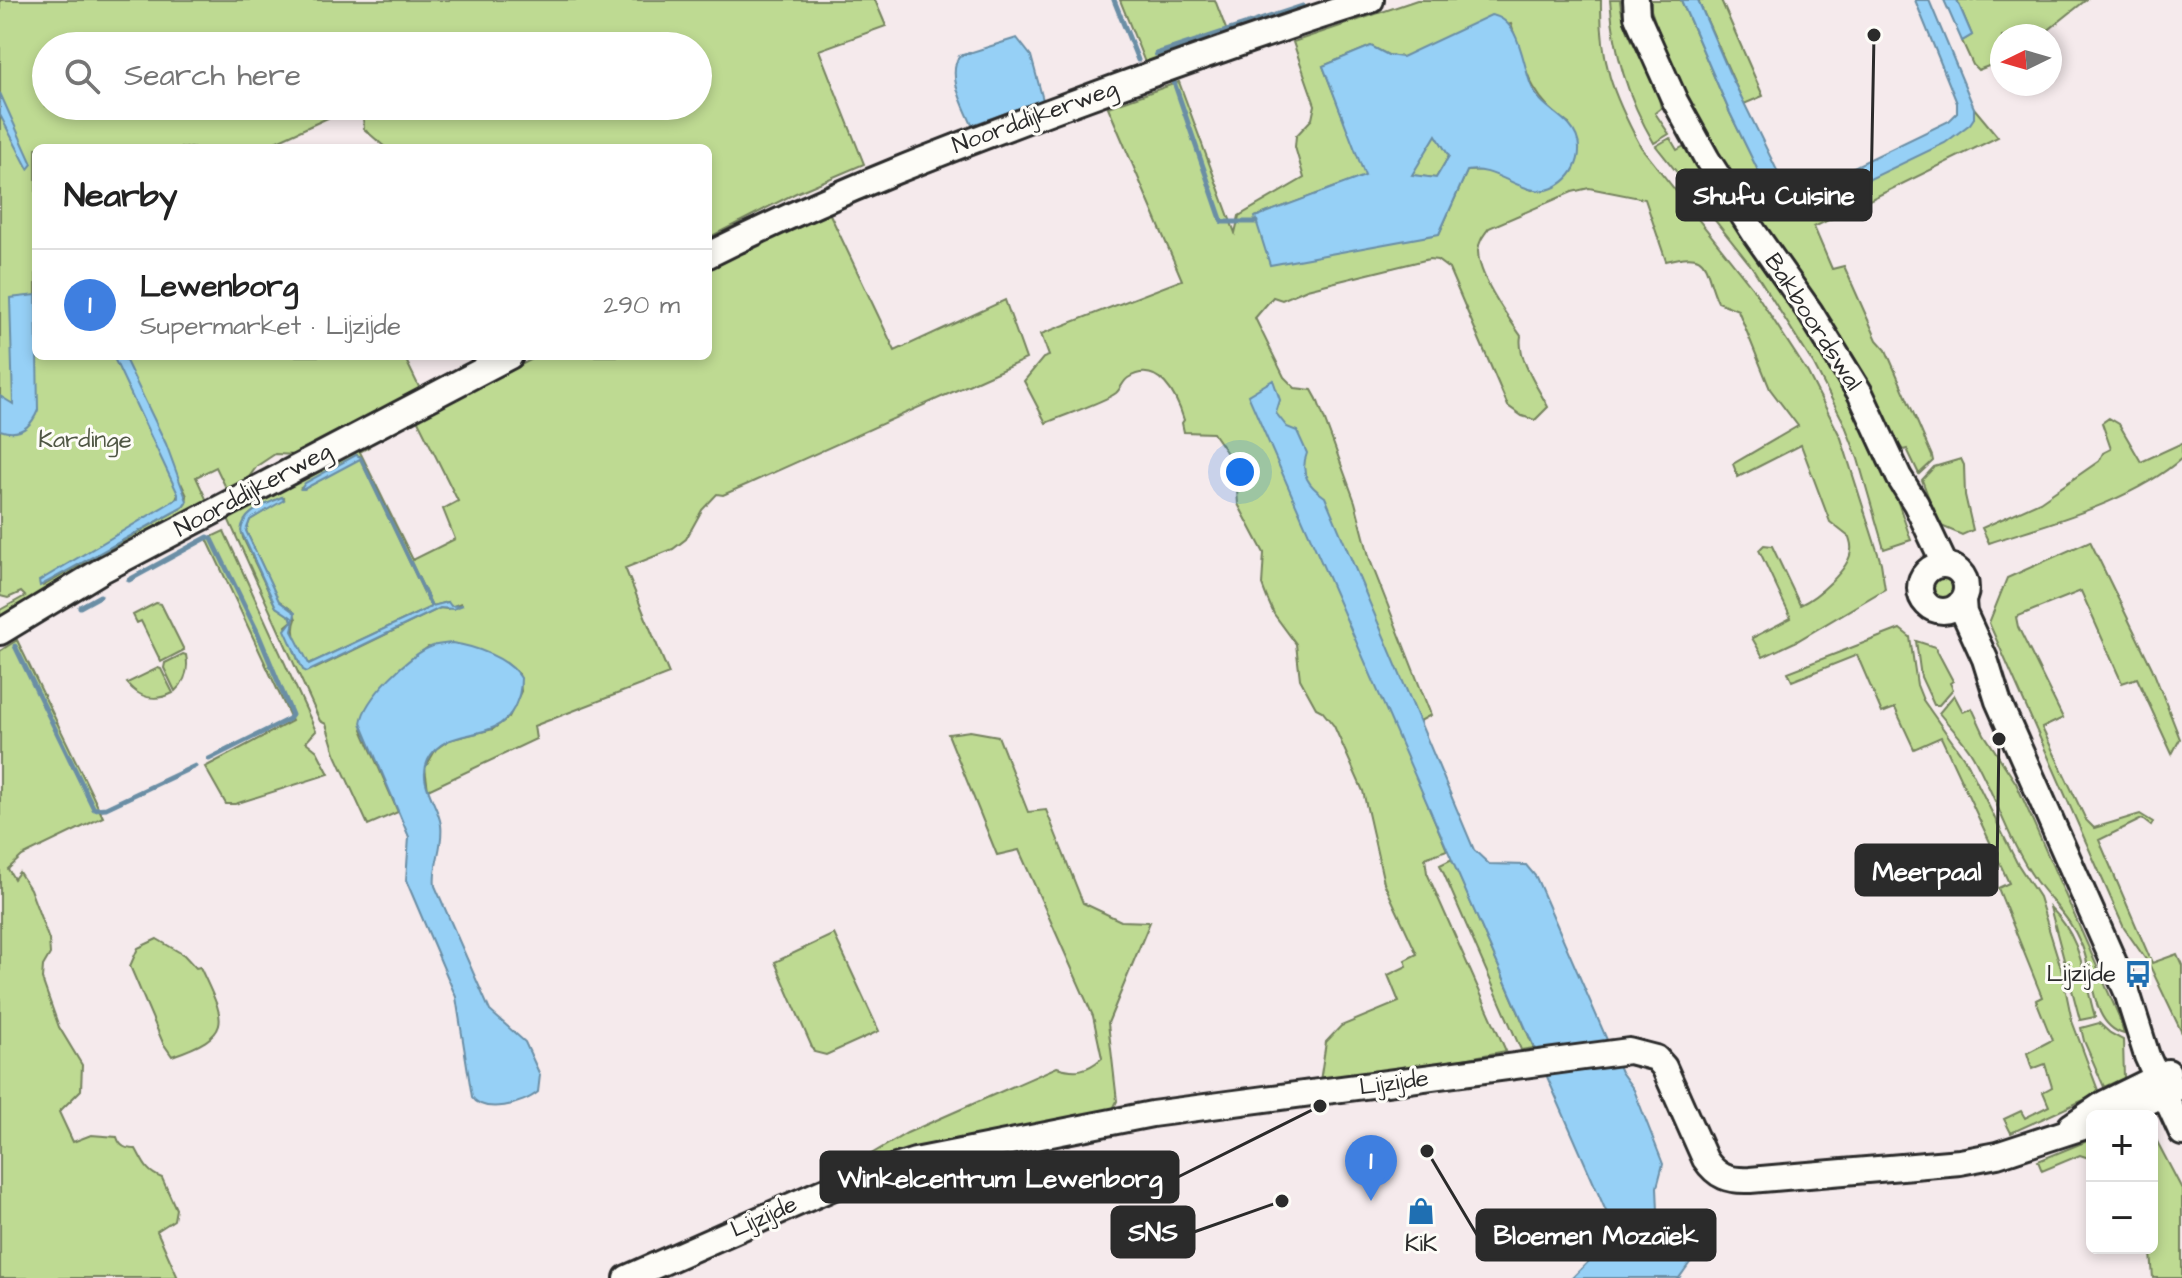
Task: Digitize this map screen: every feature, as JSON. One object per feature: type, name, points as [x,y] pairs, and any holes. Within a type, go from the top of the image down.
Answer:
[{"type":"street","name":"Noorddijkerweg","points":[[712,253],[806,207],[955,146],[1371,0]]},
{"type":"street","name":"Bakboordswal","points":[[1636,0],[1637,16],[1675,101],[1707,159],[1810,312],[1860,393],[1899,477],[1916,504],[1935,569]]},
{"type":"street","name":"Noorddijkerweg","points":[[0,632],[104,569],[502,360]]},
{"type":"street","points":[[1952,606],[1930,607],[1922,598],[1920,585],[1935,569],[1955,568],[1965,579],[1966,594],[1952,606],[1949,620],[1976,670],[1998,701],[2127,992],[2139,1034],[2170,1086],[2182,1133]]},
{"type":"street","name":"Lijzijde","points":[[627,1278],[836,1186],[915,1161],[1152,1114],[1615,1053],[1644,1053],[1656,1058],[1664,1067],[1705,1159],[1714,1172],[1726,1179],[1750,1180],[1960,1162],[1997,1155],[2086,1126]]},
{"type":"street","points":[[2128,1110],[2170,1086]]},
{"type":"street","name":"Lijzijde","points":[[2063,1132],[2105,1103],[2170,1086]]},
{"type":"green space","name":"Kardinge","points":[[0,0],[875,0],[886,26],[819,50],[864,164],[796,193],[712,236],[712,144],[381,144],[364,129],[363,120],[712,120],[712,32],[32,32],[32,120],[323,120],[271,144],[32,144],[32,360],[406,360],[420,389],[297,455],[275,454],[257,466],[241,488],[228,492],[216,467],[196,477],[208,503],[0,619],[0,610],[25,596],[21,592],[8,598],[0,596]],"holes":[[[182,485],[187,496],[186,503],[43,586],[40,581],[175,502]]]},
{"type":"green space","points":[[1120,0],[1215,0],[1229,37],[1146,65]]},
{"type":"green space","points":[[1417,0],[1601,0],[1606,60],[1615,93],[1631,128],[1641,147],[1752,287],[1808,373],[1841,438],[1881,563],[1885,589],[1797,641],[1763,657],[1752,638],[1791,618],[1759,550],[1764,545],[1772,546],[1800,605],[1823,590],[1839,574],[1849,558],[1851,543],[1849,537],[1830,522],[1801,445],[1738,477],[1733,464],[1798,426],[1770,389],[1738,310],[1718,302],[1704,264],[1692,257],[1666,261],[1645,199],[1589,188],[1572,192],[1489,228],[1479,244],[1479,261],[1483,272],[1521,336],[1525,363],[1548,407],[1535,420],[1522,416],[1508,406],[1449,269],[1437,260],[1429,259],[1307,289],[1282,300],[1273,297],[1255,318],[1284,377],[1295,388],[1312,390],[1317,399],[1355,502],[1370,560],[1431,715],[1398,733],[1447,850],[1425,858],[1427,873],[1506,1051],[1320,1081],[1326,1042],[1341,1026],[1399,1002],[1388,975],[1407,966],[1405,960],[1417,954],[1384,883],[1363,791],[1334,726],[1316,708],[1300,679],[1296,644],[1274,614],[1262,585],[1264,553],[1238,504],[1235,465],[1213,433],[1184,432],[1184,420],[1177,401],[1165,383],[1149,373],[1128,378],[1110,397],[1046,423],[1024,381],[1043,358],[1049,356],[1041,334],[1182,280],[1108,107],[1179,82],[1235,233],[1239,216],[1304,178],[1295,147],[1296,136],[1312,119],[1315,105],[1293,42]],"holes":[[[1511,24],[1530,80],[1545,103],[1569,124],[1532,190],[1486,170],[1467,171],[1439,234],[1255,217],[1366,176],[1323,66],[1371,46],[1388,55],[1402,57]]]},
{"type":"green space","points":[[1610,0],[1620,0],[1632,41],[1657,94],[1661,108],[1655,113],[1669,134],[1654,143],[1636,109],[1623,74]]},
{"type":"green space","points":[[1651,0],[1681,0],[1730,113],[1781,216],[1974,118],[1974,108],[1998,137],[1814,227],[1832,269],[1844,266],[1877,340],[1886,350],[1932,456],[1933,461],[1919,474],[1907,449],[1903,450],[1886,427],[1721,165],[1674,75],[1651,10]]},
{"type":"green space","points":[[1698,0],[1721,0],[1763,96],[1744,104]]},
{"type":"green space","points":[[1957,0],[2086,0],[2056,24],[1990,24],[1990,66],[1978,70],[1962,41],[1972,35]]},
{"type":"green space","points":[[1436,134],[1449,156],[1436,178],[1411,175]]},
{"type":"green space","points":[[1670,138],[1677,150],[1686,145],[1696,157],[1849,395],[1891,482],[1911,540],[1884,549],[1858,459],[1844,423],[1814,365],[1752,267],[1656,146]]},
{"type":"green space","points":[[827,208],[895,351],[1005,300],[1026,359],[723,495],[717,494],[702,510],[686,539],[673,549],[625,568],[669,674],[534,726],[536,739],[428,790],[425,768],[436,749],[449,740],[493,729],[509,717],[521,691],[519,674],[506,663],[428,647],[415,656],[382,693],[362,729],[398,812],[368,825],[335,753],[326,724],[320,721],[226,514],[367,444],[369,447],[360,452],[413,560],[455,539],[443,509],[458,501],[417,419],[530,360],[712,360],[712,266]],"holes":[[[357,455],[361,457],[432,606],[447,602],[451,607],[461,603],[447,609],[440,608],[315,669],[299,663],[286,626],[292,621],[291,617],[276,607],[243,538],[244,522],[260,507],[282,497],[284,499],[250,520],[246,531],[278,600],[293,611],[295,637],[309,664],[431,607],[360,458],[301,488]]]},
{"type":"green space","points":[[2109,418],[2119,424],[2141,462],[2182,443],[2182,458],[2140,487],[2116,499],[1989,543],[1982,528],[2040,502],[2099,461],[2103,453],[2111,449],[2102,423]]},
{"type":"green space","points":[[1961,459],[1973,530],[1962,535],[1939,525],[1922,480],[1934,467]]},
{"type":"green space","points":[[224,531],[316,731],[306,742],[317,751],[329,774],[235,804],[226,804],[205,767],[292,721],[207,539]]},
{"type":"green space","points":[[2090,541],[2152,668],[2180,739],[2172,754],[2137,678],[2122,683],[2081,591],[2016,617],[2018,627],[2063,718],[2042,728],[2086,820],[2094,828],[2140,814],[2153,822],[2151,826],[2142,819],[2099,840],[2152,963],[2177,954],[2182,965],[2182,1033],[2149,964],[2124,928],[1989,623],[2007,578]]},
{"type":"green space","points":[[1938,576],[1948,576],[1955,583],[1955,593],[1948,600],[1938,600],[1931,593],[1931,583]]},
{"type":"green space","points":[[156,603],[161,604],[184,650],[161,662],[141,621],[137,623],[133,615]]},
{"type":"green space","points":[[1900,629],[1910,637],[1917,685],[1923,700],[1968,764],[2017,863],[2039,897],[2061,968],[2072,1021],[2099,1093],[2011,1133],[2004,1119],[2021,1111],[2025,1118],[2049,1106],[2043,1092],[2052,1087],[2045,1064],[2032,1069],[2027,1053],[2052,1040],[2036,1000],[2042,997],[1998,888],[2009,883],[1941,737],[1914,749],[1895,708],[1882,713],[1857,655],[1792,681],[1788,672]]},
{"type":"green space","points":[[17,640],[103,817],[22,856],[8,869],[14,879],[19,872],[30,889],[49,940],[50,954],[43,966],[42,979],[59,1027],[82,1065],[81,1090],[59,1112],[73,1142],[91,1135],[117,1137],[124,1147],[136,1149],[149,1170],[162,1178],[176,1209],[174,1220],[157,1231],[178,1278],[0,1278],[0,651]]},
{"type":"green space","points":[[1916,641],[1935,647],[1953,681],[1950,683],[1953,689],[1939,705],[1934,705],[1921,677]]},
{"type":"green space","points":[[186,655],[187,670],[175,691],[164,668],[165,663]]},
{"type":"green space","points":[[158,668],[173,693],[148,697],[127,683]]},
{"type":"green space","points":[[1954,695],[1963,712],[1972,708],[1984,734],[2016,783],[2124,1034],[2113,1029],[2099,1010],[2086,957],[2077,935],[2026,866],[1973,756],[1939,713]]},
{"type":"green space","points":[[970,731],[998,736],[1028,812],[1046,810],[1083,903],[1121,921],[1150,922],[1108,1023],[1117,1101],[1113,1109],[883,1156],[868,1156],[907,1133],[1057,1067],[1081,1070],[1102,1058],[1093,1016],[1019,850],[997,855],[948,734]]},
{"type":"green space","points":[[1452,859],[1534,1048],[1521,1050],[1440,865]]},
{"type":"green space","points":[[2050,907],[2076,945],[2095,1017],[2080,1020]]},
{"type":"green space","points":[[834,934],[879,1031],[826,1055],[814,1052],[775,962]]},
{"type":"green space","points":[[157,939],[184,955],[196,968],[200,967],[219,1013],[216,1032],[193,1048],[172,1056],[163,1043],[130,966],[138,948]]},
{"type":"green space","points":[[2099,1023],[2123,1040],[2124,1078],[2104,1087],[2081,1028]]},
{"type":"green space","points":[[2086,1141],[2086,1157],[2080,1155],[2042,1171],[2038,1161]]},
{"type":"green space","points":[[2158,1143],[2182,1189],[2182,1278],[2153,1278],[2151,1254],[2158,1254]]},
{"type":"water","points":[[1681,0],[1698,0],[1789,195],[1796,195],[1949,121],[1957,113],[1957,103],[1915,0],[1929,0],[1974,108],[1974,118],[1945,143],[1791,217],[1780,216],[1730,113]]},
{"type":"water","points":[[1944,0],[1957,0],[1972,35],[1962,41]]},
{"type":"water","points":[[1491,15],[1501,18],[1514,33],[1534,92],[1575,133],[1579,151],[1575,168],[1563,182],[1544,190],[1522,187],[1478,170],[1467,171],[1439,234],[1270,265],[1255,217],[1365,176],[1323,66],[1371,46],[1388,55],[1402,57]],"holes":[[[1436,135],[1449,156],[1436,178],[1412,175]]]},
{"type":"water","points":[[1017,38],[1031,56],[1043,100],[972,125],[955,82],[959,56]]},
{"type":"water","points":[[0,93],[32,164],[28,169],[0,115]]},
{"type":"water","points":[[32,295],[32,360],[37,360],[38,410],[24,429],[7,432],[0,430],[0,396],[13,404],[10,298]]},
{"type":"water","points":[[115,360],[125,360],[127,363],[166,444],[187,501],[183,507],[40,586],[39,581],[178,498]]},
{"type":"water","points":[[1273,380],[1280,400],[1276,413],[1287,427],[1297,431],[1307,453],[1304,467],[1307,479],[1325,497],[1474,850],[1489,864],[1526,865],[1536,877],[1621,1072],[1634,1090],[1663,1164],[1657,1187],[1658,1211],[1672,1233],[1693,1237],[1699,1250],[1679,1278],[1572,1278],[1616,1234],[1248,395]]},
{"type":"water","points":[[356,455],[361,457],[432,606],[448,602],[451,606],[463,605],[453,609],[440,608],[307,672],[303,670],[285,630],[292,621],[291,617],[276,607],[241,531],[246,518],[263,506],[282,497],[284,500],[250,520],[246,531],[279,601],[295,613],[292,631],[309,664],[431,607],[360,459],[301,489],[305,483]]},
{"type":"water","points":[[452,643],[490,654],[521,678],[514,708],[505,720],[495,727],[447,742],[436,749],[425,768],[426,785],[441,825],[435,886],[490,1011],[525,1042],[540,1075],[538,1092],[504,1106],[485,1106],[472,1097],[456,997],[406,880],[409,837],[361,723],[370,702],[401,667],[423,650]]},
{"type":"waterway","points":[[1114,0],[1138,60]]},
{"type":"waterway","points":[[1156,54],[1303,6]]},
{"type":"waterway","points":[[1174,82],[1222,222],[1256,222]]},
{"type":"waterway","points":[[129,580],[208,537],[212,539],[257,631],[292,715],[209,759]]},
{"type":"waterway","points":[[80,607],[100,596]]},
{"type":"waterway","points":[[15,646],[94,809],[106,808],[195,766]]},
{"type":"place","name":"Shufu Cuisine","points":[[1874,35]]},
{"type":"place","name":"Meerpaal","points":[[1999,739]]},
{"type":"place","name":"Lijzijde","points":[[2138,974]]},
{"type":"place","name":"Winkelcentrum Lewenborg","points":[[1320,1106]]},
{"type":"place","name":"Bloemen Mozaïek","points":[[1427,1151]]},
{"type":"place","name":"SNS","points":[[1282,1201]]},
{"type":"place","name":"Lewenborg","points":[[1371,1201]]},
{"type":"place","name":"KiK","points":[[1421,1211]]}]
